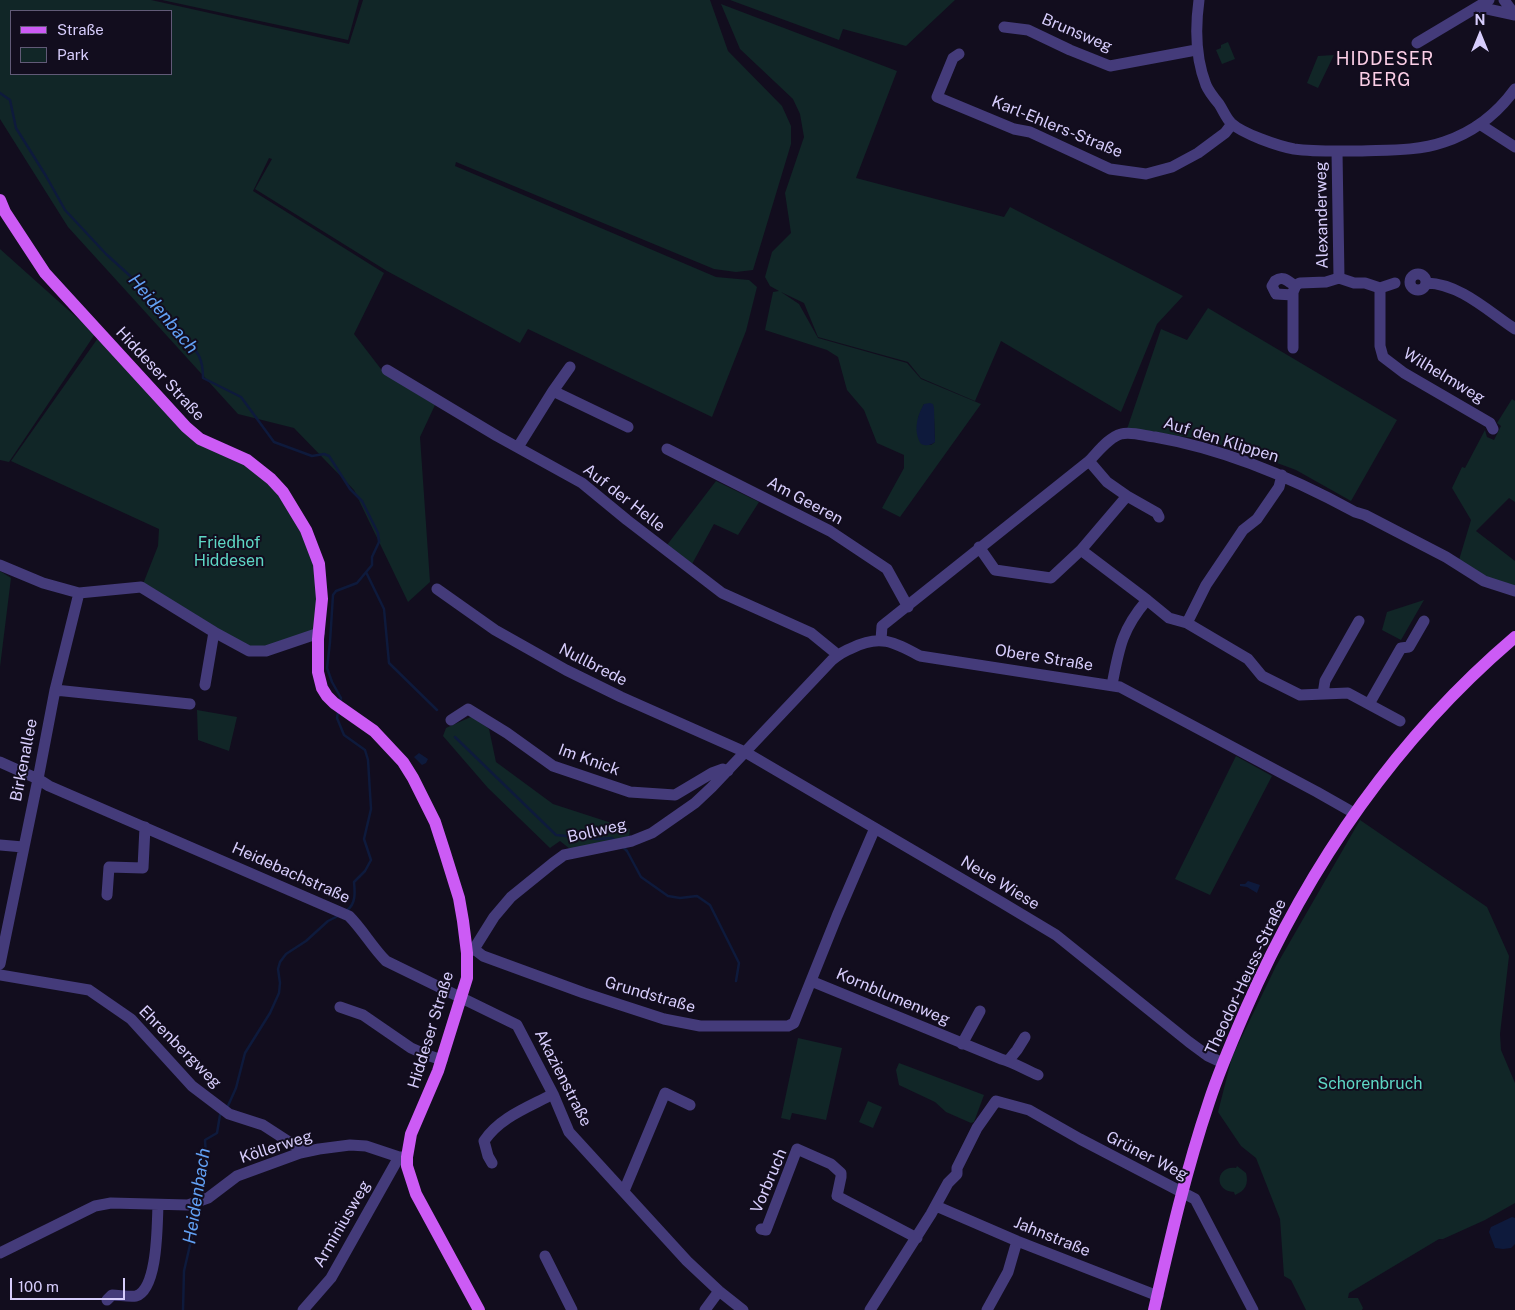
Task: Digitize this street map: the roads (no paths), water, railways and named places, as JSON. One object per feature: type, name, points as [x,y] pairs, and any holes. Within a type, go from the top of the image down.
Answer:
[{"type":"main road","name":"Hiddeser Straße","points":[[0,200],[5,212],[44,274],[186,427],[200,439],[251,463],[271,479],[283,492],[306,530],[319,564],[322,599],[319,633],[319,680],[327,696],[339,707],[374,731],[403,762],[435,822],[454,878],[471,951],[461,998],[442,1060],[403,1157],[416,1194],[479,1310]]},
{"type":"main road","name":"Theodor-Heuss-Straße","points":[[1154,1310],[1183,1193],[1209,1100],[1258,981],[1282,932],[1316,870],[1376,784],[1427,722],[1515,637]]},
{"type":"street","points":[[1199,0],[1196,22],[1196,50],[1206,87],[1232,124],[1262,140],[1277,145],[1294,149],[1338,151],[1410,150],[1446,142],[1481,125],[1503,105],[1515,88]]},
{"type":"street","points":[[1417,43],[1489,0]]},
{"type":"street","points":[[1504,0],[1515,15]]},
{"type":"street","points":[[1478,7],[1515,15]]},
{"type":"street","name":"Brunsweg","points":[[1004,27],[1028,30],[1110,66],[1196,50]]},
{"type":"street","name":"Karl-Ehlers-Straße","points":[[959,54],[953,58],[936,97],[1014,128],[1030,132],[1110,169],[1146,174],[1172,167],[1198,153],[1224,133],[1232,124]]},
{"type":"street","points":[[1481,125],[1515,147]]},
{"type":"street","name":"Alexanderweg","points":[[1338,151],[1339,278]]},
{"type":"street","points":[[1294,348],[1294,291],[1300,283],[1326,282],[1339,278],[1380,288],[1395,283]]},
{"type":"street","points":[[1427,283],[1440,284],[1469,297],[1515,329]]},
{"type":"street","name":"Wilhelmweg","points":[[1380,288],[1380,346],[1383,357],[1404,373],[1490,423],[1493,429]]},
{"type":"street","points":[[518,447],[570,367]]},
{"type":"street","name":"Auf der Helle","points":[[387,370],[497,436],[582,483],[722,593],[811,633],[838,655]]},
{"type":"street","points":[[553,391],[628,427]]},
{"type":"street","name":"Auf den Klippen","points":[[882,640],[882,626],[1089,461],[1114,437],[1120,434],[1139,435],[1192,445],[1282,476],[1446,557],[1484,582],[1515,592]]},
{"type":"street","name":"Am Geeren","points":[[667,449],[838,536],[887,569],[908,607]]},
{"type":"street","points":[[1089,461],[1107,482],[1157,513],[1159,518]]},
{"type":"street","points":[[1186,623],[1206,585],[1242,530],[1257,519],[1279,487],[1282,476]]},
{"type":"street","points":[[979,547],[995,570],[1051,578],[1081,550],[1127,496]]},
{"type":"street","points":[[1081,550],[1169,618],[1186,623],[1248,659],[1262,676],[1300,695],[1348,693],[1400,721]]},
{"type":"street","points":[[0,565],[43,583],[79,593],[141,587],[249,651],[266,651],[319,633]]},
{"type":"street","name":"Nullbrede","points":[[437,588],[500,632],[566,670],[620,697],[745,752]]},
{"type":"street","name":"Birkenallee","points":[[0,964],[55,690],[79,593]]},
{"type":"street","points":[[1112,685],[1119,648],[1125,631],[1134,616],[1148,600]]},
{"type":"street","points":[[1323,694],[1326,681],[1359,621]]},
{"type":"street","points":[[1369,704],[1401,648],[1409,647],[1424,621]]},
{"type":"street","points":[[205,685],[214,632]]},
{"type":"street","points":[[745,752],[838,655],[865,642],[882,640]]},
{"type":"street","name":"Obere Straße","points":[[882,640],[920,656],[1112,685],[1126,690],[1354,813]]},
{"type":"street","points":[[55,690],[190,704]]},
{"type":"street","name":"Im Knick","points":[[451,720],[468,709],[553,766],[630,792],[675,795],[712,772],[723,769],[728,771]]},
{"type":"street","name":"Bollweg","points":[[471,951],[494,917],[511,897],[552,863],[564,855],[632,841],[652,833],[695,803],[745,752]]},
{"type":"street","name":"Neue Wiese","points":[[745,752],[1056,935],[1189,1042],[1208,1056],[1224,1063]]},
{"type":"street","name":"Heidebachstraße","points":[[0,762],[49,786],[344,913],[360,926],[377,952],[386,961],[461,998]]},
{"type":"street","points":[[107,895],[110,867],[143,868],[145,827]]},
{"type":"street","name":"Grundstraße","points":[[471,951],[584,993],[664,1019],[700,1026],[788,1026],[794,1022],[875,828]]},
{"type":"street","points":[[0,845],[23,847]]},
{"type":"street","name":"Ehrenbergweg","points":[[0,975],[89,990],[131,1019],[192,1086],[225,1111],[263,1125],[300,1149],[300,1153]]},
{"type":"street","name":"Kornblumenweg","points":[[811,981],[1038,1075]]},
{"type":"street","name":"Akazienstraße","points":[[461,998],[517,1025],[553,1094],[569,1132],[687,1261],[719,1291],[743,1310]]},
{"type":"street","points":[[340,1007],[363,1015],[411,1048],[442,1060]]},
{"type":"street","name":"Kornblumenweg","points":[[962,1044],[980,1011]]},
{"type":"street","points":[[1008,1061],[1025,1037]]},
{"type":"street","points":[[624,1191],[664,1093],[690,1105]]},
{"type":"street","points":[[492,1163],[484,1141],[491,1130],[503,1121],[553,1094]]},
{"type":"street","name":"Grüner Weg","points":[[936,1206],[948,1183],[956,1174],[956,1168],[980,1123],[996,1100],[1029,1110],[1195,1199],[1254,1310]]},
{"type":"street","name":"Köllerweg","points":[[0,1253],[95,1206],[111,1203],[188,1205],[208,1198],[238,1176],[300,1153],[350,1145],[366,1146],[403,1157]]},
{"type":"street","name":"Vorbruch","points":[[761,1229],[766,1230],[797,1149],[831,1164],[841,1173],[837,1196],[917,1238]]},
{"type":"street","name":"Arminiusweg","points":[[303,1310],[331,1278],[403,1157]]},
{"type":"street","points":[[107,1300],[112,1295],[136,1296],[146,1288],[153,1270],[158,1205]]},
{"type":"street","points":[[870,1310],[936,1206]]},
{"type":"street","name":"Jahnstraße","points":[[936,1206],[1017,1241],[1158,1296]]},
{"type":"street","points":[[986,1310],[1008,1272],[1017,1241]]},
{"type":"street","points":[[545,1256],[572,1310]]},
{"type":"street","points":[[705,1310],[719,1291]]},
{"type":"water","points":[[924,404],[933,404],[934,408],[935,442],[926,445],[921,444],[917,434],[917,424],[919,413]]},
{"type":"water","points":[[419,753],[428,759],[422,765],[414,757]]},
{"type":"water","points":[[1248,881],[1260,885],[1257,893],[1247,887],[1240,886],[1240,884],[1245,884]]},
{"type":"water","points":[[1512,1217],[1515,1218],[1515,1244],[1511,1248],[1495,1248],[1489,1232],[1491,1227]]},
{"type":"waterway","name":"Heidenbach","points":[[0,93],[10,100],[16,128],[65,210],[106,254],[140,285],[184,342],[197,352],[201,361],[203,378],[241,397],[274,442],[312,456],[324,454],[329,456],[350,489],[362,501],[378,533],[379,542],[372,557],[372,565],[357,583],[336,591],[333,595],[327,668],[341,698],[340,702]]},
{"type":"waterway","points":[[366,572],[384,609],[389,663],[437,710]]},
{"type":"waterway","name":"Heidenbach","points":[[338,712],[337,718],[344,735],[365,750],[368,760],[371,809],[364,839],[371,860],[365,871],[354,882],[355,894],[352,904],[347,910]]},
{"type":"waterway","points":[[455,737],[556,835],[598,839],[612,838],[615,841]]},
{"type":"waterway","points":[[623,847],[641,877],[668,896],[680,898],[697,896],[710,905],[739,963],[736,981]]},
{"type":"waterway","name":"Heidenbach","points":[[227,1108],[236,1088],[245,1053],[270,1013],[279,993],[278,969],[280,962],[286,954],[306,941],[328,921],[338,916]]},
{"type":"waterway","name":"Heidenbach","points":[[197,1198],[206,1155],[205,1140],[217,1133],[220,1115],[223,1112]]},
{"type":"waterway","name":"Heidenbach","points":[[183,1310],[184,1271],[193,1232],[192,1224],[196,1205]]},
{"type":"district","name":"HIDDESER BERG","points":[[1385,69]]},
{"type":"park label","name":"Friedhof Hiddesen","points":[[229,552]]},
{"type":"park label","name":"Schorenbruch","points":[[1370,1084]]}]
